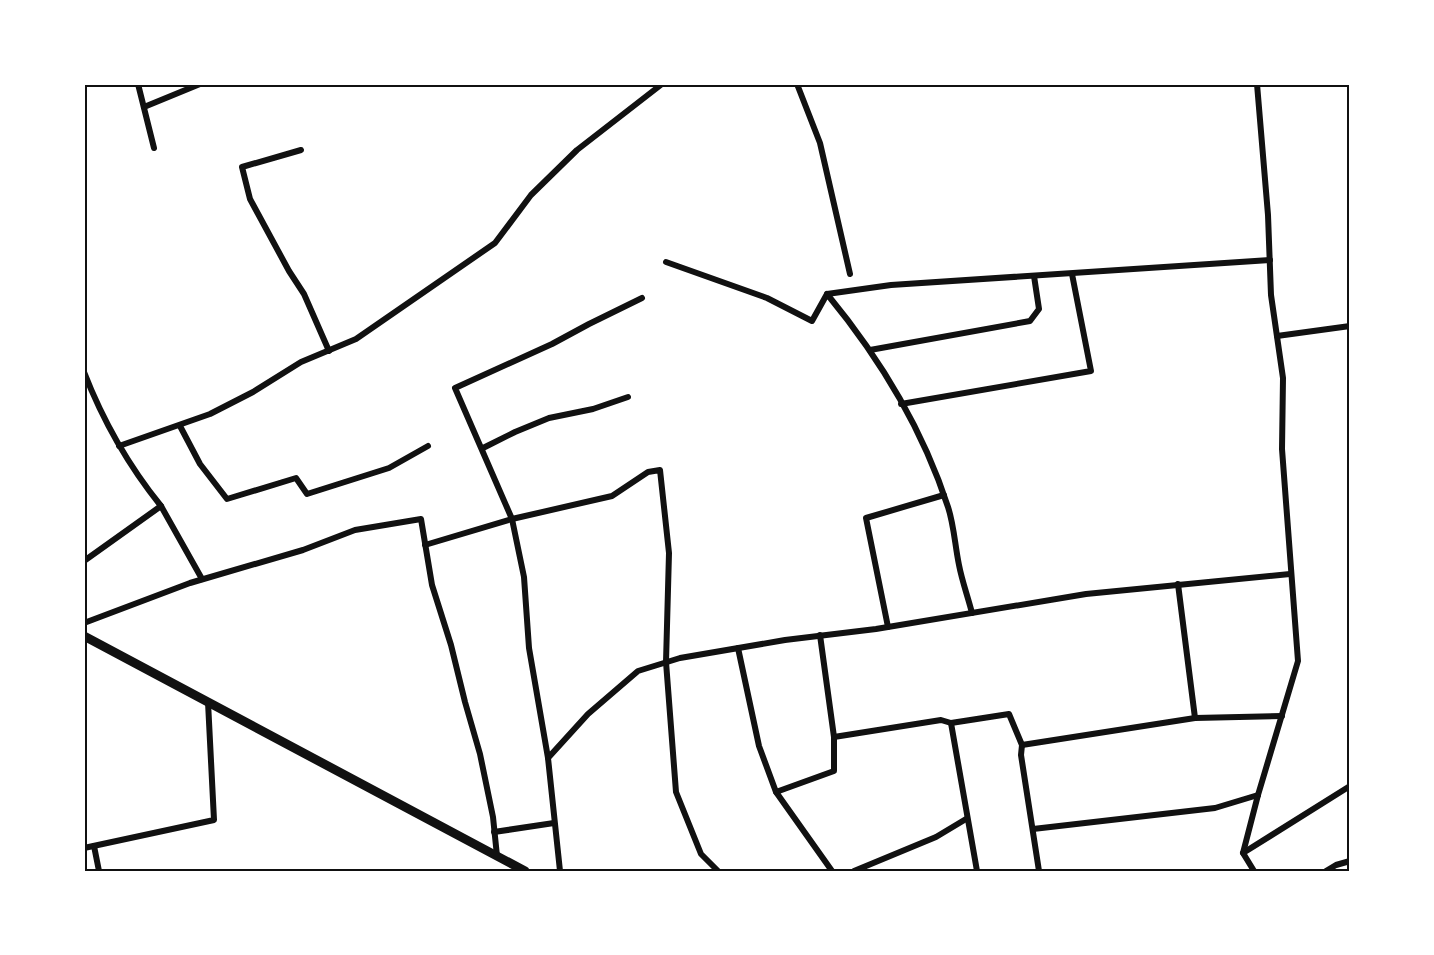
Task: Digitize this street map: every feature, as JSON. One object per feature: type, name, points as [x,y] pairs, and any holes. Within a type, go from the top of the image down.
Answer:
[{"type":"main road","points":[[84,636],[525,871]]},
{"type":"street","points":[[138,84],[154,148]]},
{"type":"street","points":[[144,107],[200,84]]},
{"type":"street","points":[[119,446],[210,414],[253,392],[300,362],[356,339],[495,243],[531,195],[577,150],[662,84]]},
{"type":"street","points":[[797,84],[820,143],[850,274]]},
{"type":"street","points":[[1254,871],[1244,853],[1258,795],[1298,661],[1282,449],[1283,378],[1271,295],[1257,84]]},
{"type":"street","points":[[301,150],[243,167],[250,200],[304,294],[328,351]]},
{"type":"street","points":[[827,294],[891,285],[1026,274],[1034,276],[1072,274],[1270,260]]},
{"type":"street","points":[[666,262],[766,298],[812,321],[827,294]]},
{"type":"street","points":[[901,404],[1091,371],[1072,274]]},
{"type":"street","points":[[870,350],[1030,321],[1039,309],[1034,276]]},
{"type":"street","points":[[827,294],[870,350],[930,458],[949,509],[959,566],[972,613]]},
{"type":"street","points":[[560,871],[548,758],[530,648],[524,577],[512,519],[455,388],[542,349],[642,298]]},
{"type":"street","points":[[1277,336],[1350,326]]},
{"type":"street","points":[[84,372],[109,430],[138,478],[161,506],[202,579]]},
{"type":"street","points":[[483,448],[549,418],[593,409],[628,397]]},
{"type":"street","points":[[180,426],[200,464],[227,499],[296,478],[307,494],[389,468],[428,446]]},
{"type":"street","points":[[425,545],[512,519],[612,496],[648,472],[660,470],[669,553],[666,662],[676,792],[701,854],[718,871]]},
{"type":"street","points":[[888,627],[866,518],[944,495]]},
{"type":"street","points":[[84,561],[161,506]]},
{"type":"street","points":[[84,623],[202,579],[303,550],[355,530],[421,519],[432,585],[451,645],[480,754],[497,856]]},
{"type":"street","points":[[548,758],[588,714],[638,671],[666,662],[738,648],[888,627],[1086,594],[1290,574]]},
{"type":"street","points":[[1178,584],[1195,718]]},
{"type":"street","points":[[776,792],[834,771],[834,737],[820,635]]},
{"type":"street","points":[[738,648],[759,746],[776,792],[832,871]]},
{"type":"street","points":[[84,848],[214,820],[208,702]]},
{"type":"street","points":[[834,737],[941,720],[951,723],[1009,714],[1022,745],[1021,755],[1039,871]]},
{"type":"street","points":[[1022,745],[1195,718],[1282,716]]},
{"type":"street","points":[[951,723],[966,819],[977,871]]},
{"type":"street","points":[[1244,853],[1350,786]]},
{"type":"street","points":[[1034,829],[1215,808],[1258,795]]},
{"type":"street","points":[[854,871],[936,837],[966,819]]},
{"type":"street","points":[[494,832],[554,823]]},
{"type":"street","points":[[94,846],[99,871]]},
{"type":"street","points":[[1326,871],[1350,861]]}]
